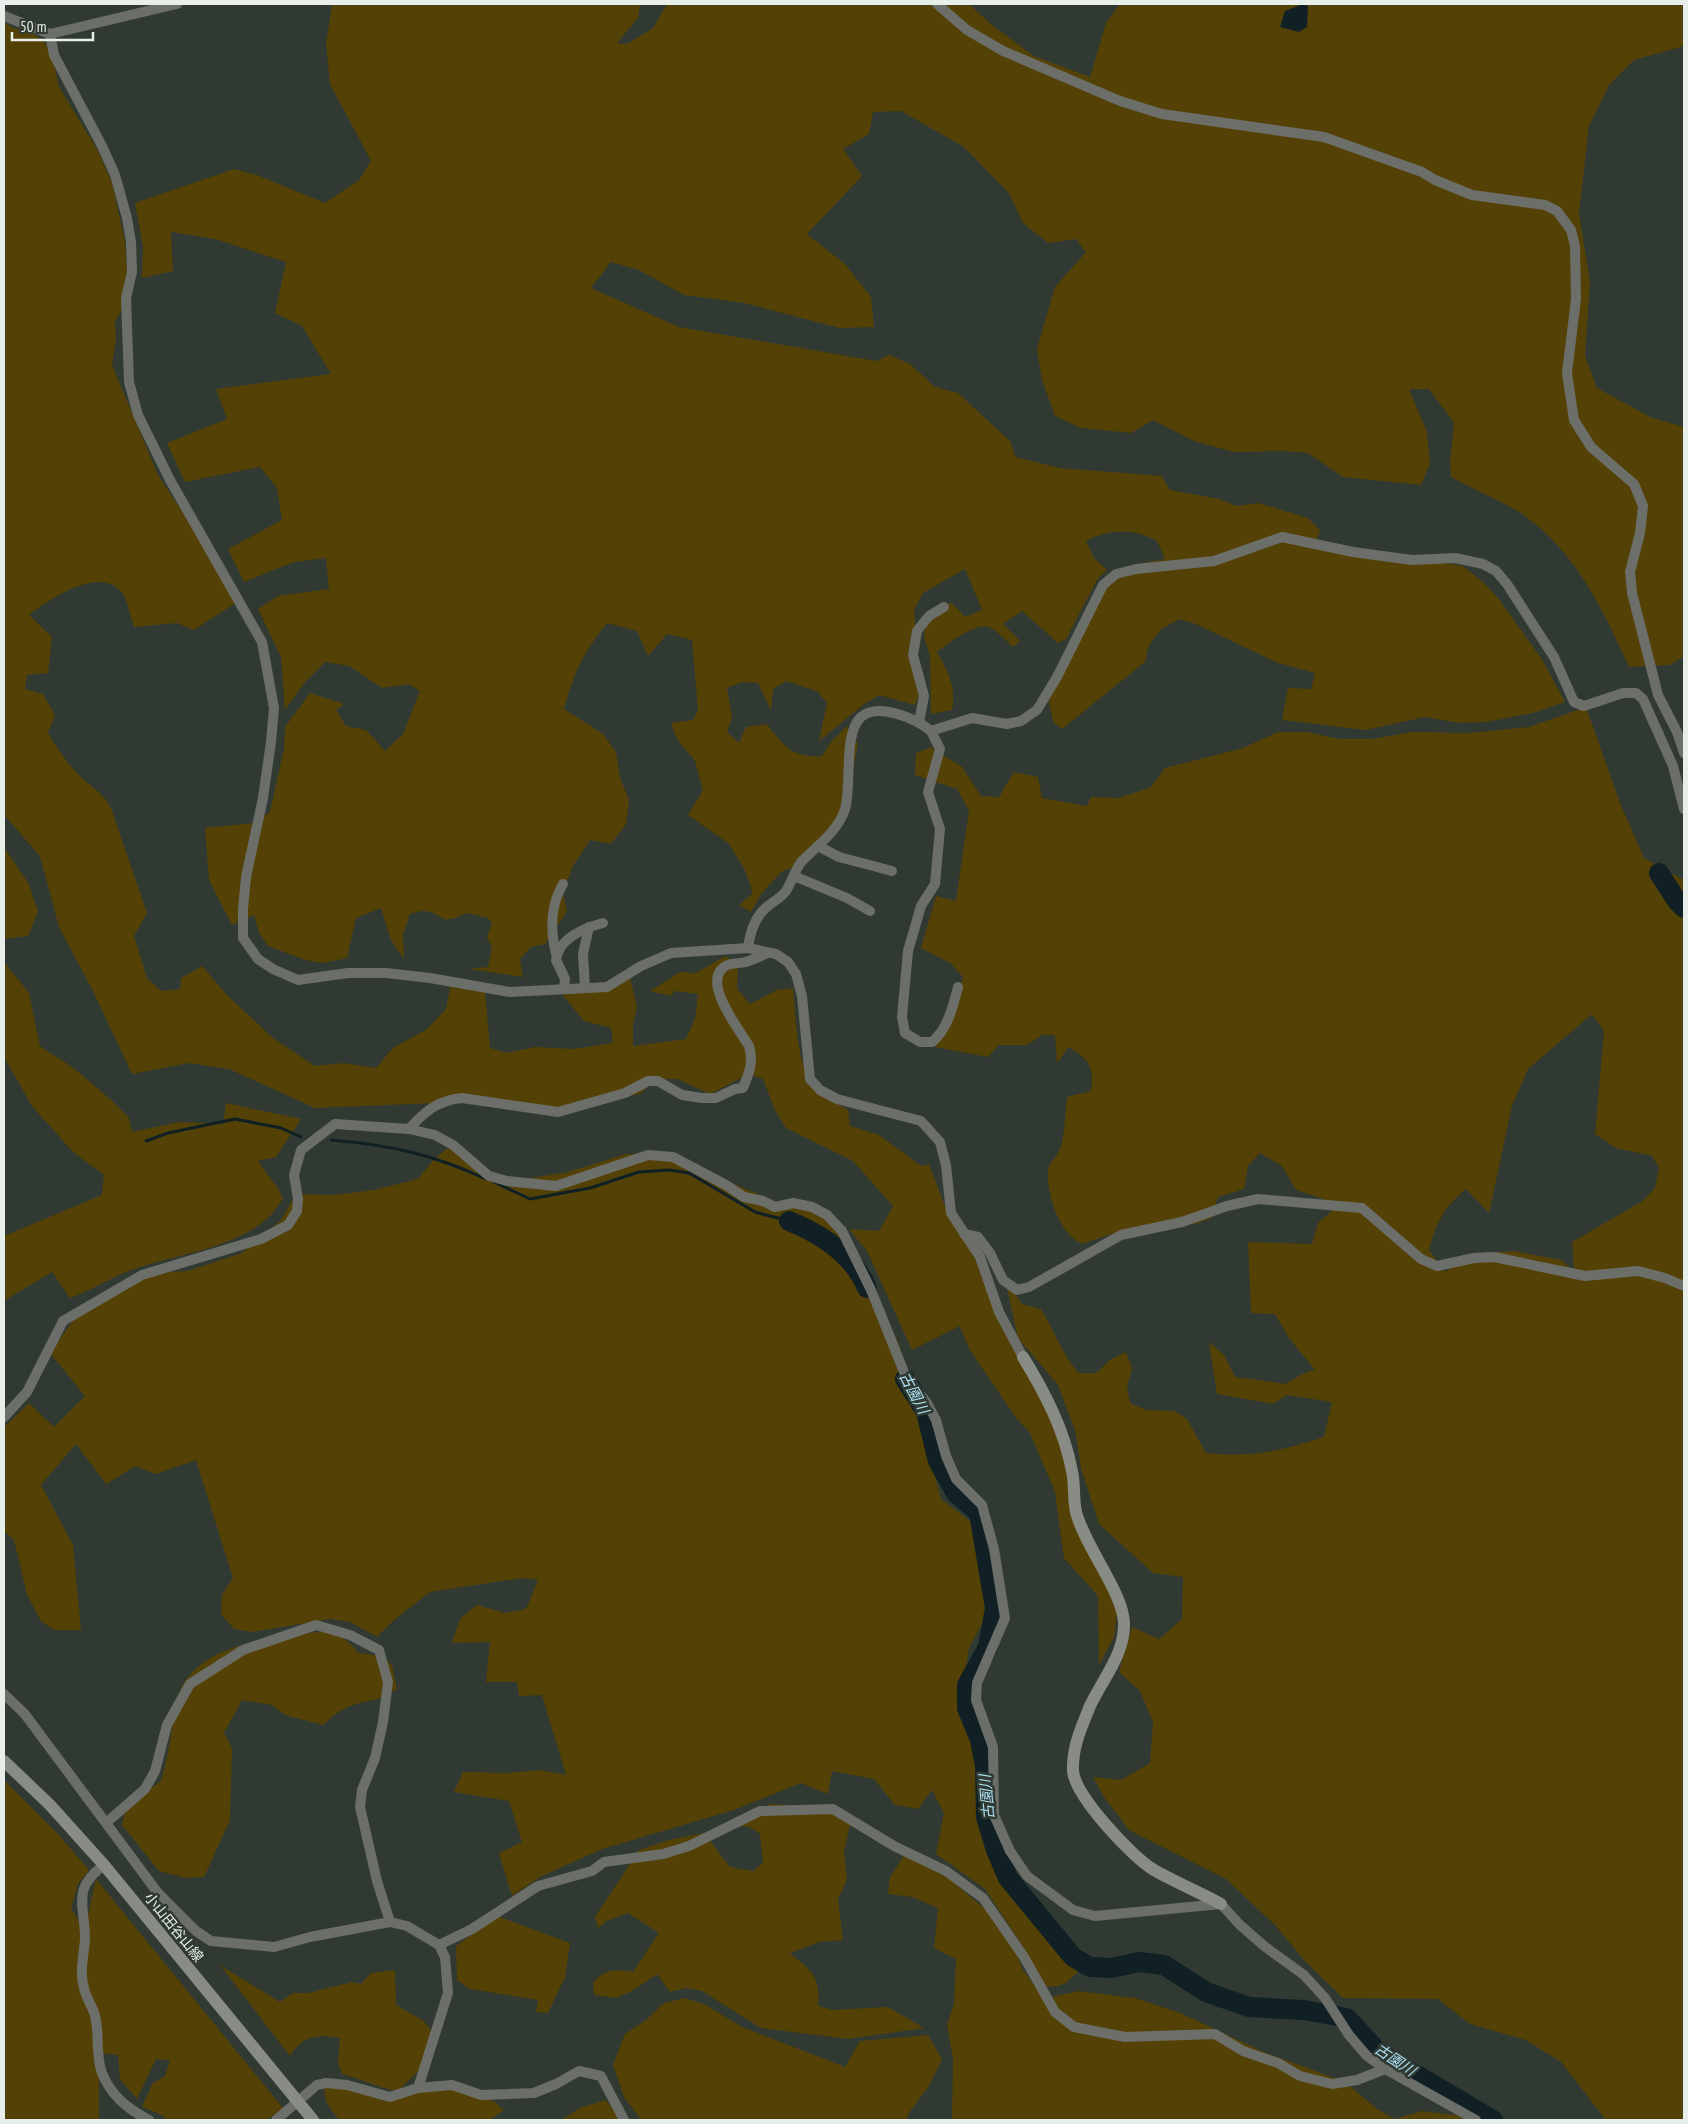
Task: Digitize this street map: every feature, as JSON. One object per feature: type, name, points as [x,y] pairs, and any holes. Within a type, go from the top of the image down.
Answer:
[{"type":"street","points":[[4,16],[50,34],[177,4]]},
{"type":"street","points":[[937,4],[967,30],[1003,51],[1120,101],[1162,114],[1324,137],[1422,172],[1472,195],[1545,205],[1557,211],[1571,230],[1575,246],[1576,299],[1567,373],[1574,420],[1591,447],[1634,484],[1643,506],[1640,533],[1630,572],[1632,593],[1658,695],[1677,732],[1684,753]]},
{"type":"street","points":[[50,34],[54,55],[102,146],[114,175],[127,218],[131,242],[132,272],[126,298],[129,382],[138,415],[170,480],[262,642],[274,708],[263,798],[246,877],[243,938],[258,959],[273,969],[298,980],[348,973],[386,973],[430,978],[510,992],[607,987],[641,966],[671,953],[748,948],[776,954],[788,962],[796,974],[802,996],[810,1079],[820,1090],[837,1099],[921,1122],[940,1142],[946,1165],[951,1212],[980,1257],[999,1312],[1048,1399],[1062,1433],[1073,1472],[1076,1512],[1089,1546],[1122,1608],[1124,1625],[1120,1648],[1090,1707],[1074,1745],[1073,1773],[1082,1795],[1120,1841],[1153,1869],[1221,1904],[1239,1924],[1264,1946],[1304,1975],[1325,1998],[1349,2035],[1367,2056],[1385,2069],[1476,2120]]},
{"type":"street","points":[[931,731],[972,718],[1007,724],[1021,721],[1037,710],[1057,677],[1103,585],[1116,574],[1136,569],[1214,561],[1282,537],[1353,552],[1412,560],[1455,558],[1483,564],[1496,571],[1507,584],[1554,657],[1574,702],[1584,706],[1623,693],[1636,693],[1643,699],[1673,766],[1684,809]]},
{"type":"street","points":[[919,722],[924,696],[913,655],[917,631],[929,616],[944,607]]},
{"type":"street","points":[[748,948],[750,931],[763,910],[785,893],[800,863],[840,822],[845,811],[848,796],[848,757],[851,739],[860,718],[870,712],[884,712],[904,716],[919,722],[931,731],[940,749],[928,792],[940,829],[935,884],[921,906],[908,951],[902,1018],[905,1033],[920,1042],[932,1042],[938,1038],[952,1010],[958,987]]},
{"type":"street","points":[[818,846],[839,857],[892,871]]},
{"type":"street","points":[[794,876],[847,898],[870,911]]},
{"type":"street","points":[[563,884],[556,897],[552,917],[552,940],[556,960],[565,978],[564,988]]},
{"type":"street","points":[[556,954],[559,948],[570,939],[589,927],[603,923]]},
{"type":"street","points":[[585,988],[583,954],[589,927]]},
{"type":"street","points":[[409,1129],[424,1112],[446,1099],[462,1098],[558,1112],[625,1092],[648,1081],[658,1082],[682,1095],[702,1098],[716,1098],[735,1089],[742,1088],[752,1067],[752,1056],[749,1046],[717,991],[716,980],[722,968],[729,964],[744,962],[769,952]]},
{"type":"street","points":[[4,1417],[27,1392],[63,1321],[142,1275],[261,1239],[288,1225],[297,1211],[298,1199],[294,1175],[301,1150],[335,1124],[409,1129],[435,1135],[453,1145],[489,1176],[507,1181],[556,1186],[648,1155],[673,1157],[726,1185],[744,1197],[762,1200],[775,1207],[793,1203],[812,1207],[827,1215],[842,1231],[871,1290],[906,1377],[927,1404],[936,1420],[946,1456],[956,1479],[982,1505],[994,1549],[1005,1618],[976,1683],[976,1700],[993,1747],[994,1815],[1010,1852],[1027,1876],[1074,1910],[1095,1916],[1221,1904]]},
{"type":"street","points":[[964,1234],[978,1237],[990,1253],[1003,1280],[1018,1290],[1029,1287],[1121,1235],[1182,1222],[1227,1206],[1258,1198],[1362,1208],[1421,1259],[1437,1266],[1474,1258],[1494,1257],[1585,1276],[1638,1271],[1665,1278],[1684,1286]]},
{"type":"street","points":[[106,1823],[146,1789],[156,1771],[167,1724],[190,1684],[243,1650],[316,1625],[350,1635],[379,1650],[388,1682],[379,1742],[362,1790],[360,1807],[377,1881],[390,1922]]},
{"type":"street","points":[[4,1694],[24,1713],[158,1893],[196,1931],[211,1941],[274,1947],[310,1937],[390,1922],[407,1926],[439,1945],[445,1957],[448,1993],[418,2088]]},
{"type":"street","name":"小山田谷山線","points":[[4,1761],[50,1805],[104,1865],[313,2120]]},
{"type":"street","points":[[439,1945],[472,1929],[538,1886],[592,1872],[604,1862],[663,1854],[689,1846],[760,1811],[833,1809],[894,1846],[946,1871],[983,1898],[1024,1957],[1056,2012],[1074,2027],[1125,2037],[1215,2034],[1243,2051],[1278,2063],[1300,2076],[1332,2084],[1357,2080],[1385,2069]]},
{"type":"street","points":[[104,1865],[86,1882],[82,1892],[80,1907],[85,1939],[81,1966],[84,1988],[95,2017],[102,2073],[117,2099],[130,2110],[149,2120]]},
{"type":"street","points":[[276,2120],[317,2085],[326,2083],[347,2085],[390,2097],[418,2088],[452,2085],[481,2095],[534,2093],[556,2084],[579,2071],[601,2076],[624,2120]]},
{"type":"shaded area","points":[[332,4],[640,4],[638,18],[617,43],[627,44],[653,28],[667,4],[969,4],[992,25],[1034,56],[1090,77],[1106,23],[1120,4],[1684,4],[1684,46],[1634,60],[1609,85],[1589,126],[1579,213],[1590,282],[1585,356],[1597,388],[1650,417],[1684,427],[1684,656],[1670,665],[1629,667],[1597,601],[1570,560],[1554,542],[1516,510],[1451,477],[1450,461],[1454,423],[1429,389],[1409,389],[1427,432],[1430,464],[1421,485],[1343,477],[1308,453],[1285,451],[1234,452],[1194,441],[1153,420],[1131,433],[1081,428],[1055,416],[1042,380],[1037,349],[1055,287],[1086,252],[1076,239],[1048,243],[1023,223],[1009,193],[964,147],[901,111],[873,112],[869,134],[843,149],[862,176],[807,234],[845,264],[871,297],[874,327],[840,328],[744,303],[684,295],[639,270],[611,262],[591,288],[679,327],[876,361],[889,355],[910,364],[935,387],[958,393],[1011,442],[1015,457],[1060,468],[1162,476],[1170,490],[1219,499],[1237,506],[1258,503],[1308,518],[1320,530],[1316,542],[1463,566],[1484,583],[1499,599],[1543,661],[1565,702],[1533,713],[1486,722],[1459,723],[1425,717],[1366,730],[1282,720],[1288,688],[1311,689],[1315,673],[1278,663],[1196,624],[1180,619],[1161,629],[1149,645],[1145,662],[1062,729],[1053,722],[1048,697],[1096,602],[1112,580],[1131,565],[1165,559],[1157,541],[1130,532],[1113,532],[1086,541],[1094,558],[1107,570],[1097,580],[1066,639],[1058,643],[1022,611],[1003,624],[1020,641],[1013,647],[989,627],[983,626],[969,631],[937,652],[950,679],[953,702],[952,710],[931,714],[930,656],[924,637],[926,622],[939,606],[952,603],[965,617],[982,610],[965,569],[923,593],[914,610],[921,691],[915,705],[879,695],[863,705],[819,741],[827,703],[817,691],[786,681],[773,689],[771,710],[758,683],[742,682],[727,688],[732,717],[727,732],[739,743],[746,727],[767,724],[784,744],[796,753],[803,755],[822,756],[831,742],[847,726],[858,744],[849,789],[837,824],[811,860],[781,872],[761,894],[751,912],[739,905],[753,893],[744,868],[728,843],[688,815],[703,790],[695,761],[677,739],[671,723],[693,720],[698,710],[692,640],[667,634],[648,656],[637,631],[607,623],[591,644],[580,663],[564,709],[603,734],[616,752],[620,778],[629,800],[626,824],[611,844],[590,840],[573,866],[563,893],[567,911],[545,944],[531,947],[520,959],[523,977],[468,969],[488,967],[492,948],[487,937],[492,923],[488,918],[466,913],[450,919],[423,911],[410,914],[403,935],[404,959],[391,940],[381,908],[356,918],[347,958],[323,963],[305,960],[268,946],[259,933],[254,915],[232,925],[209,880],[205,828],[253,823],[270,812],[284,749],[285,727],[310,693],[344,704],[336,710],[346,726],[366,730],[385,751],[403,734],[420,691],[409,684],[382,688],[349,666],[325,662],[306,681],[285,710],[281,657],[258,609],[278,596],[329,589],[326,558],[294,562],[244,582],[228,549],[282,520],[277,488],[260,467],[185,482],[167,443],[227,419],[216,389],[331,374],[302,326],[275,313],[286,262],[215,239],[171,232],[173,271],[142,278],[143,247],[135,203],[234,169],[257,175],[325,203],[359,180],[371,161],[330,84],[326,44]]},
{"type":"shaded area","points":[[1303,4],[1308,6],[1307,27],[1299,32],[1280,27],[1285,11]]},
{"type":"shaded area","points":[[4,22],[11,27],[34,34],[46,44],[55,68],[59,87],[97,149],[112,183],[125,242],[127,271],[125,303],[115,322],[116,338],[112,365],[158,475],[240,600],[194,630],[177,623],[134,627],[123,594],[113,585],[102,582],[75,587],[49,601],[29,615],[52,637],[48,673],[27,675],[25,689],[43,694],[55,715],[48,733],[51,739],[72,767],[101,794],[111,808],[147,913],[134,936],[147,978],[161,991],[180,989],[181,978],[202,966],[227,995],[273,1038],[315,1066],[344,1063],[376,1068],[393,1048],[427,1029],[446,1009],[450,987],[485,991],[490,1048],[508,1053],[535,1047],[574,1049],[613,1043],[611,1028],[584,1021],[561,993],[592,986],[629,974],[637,1006],[633,1025],[633,1046],[686,1039],[695,1019],[698,994],[675,991],[671,996],[650,991],[680,972],[696,973],[725,956],[738,963],[737,989],[750,1004],[777,990],[793,988],[799,1045],[806,1074],[821,1094],[848,1110],[850,1126],[879,1135],[921,1166],[929,1164],[947,1212],[977,1261],[1052,1414],[1079,1514],[1117,1613],[1114,1637],[1099,1665],[1098,1596],[1064,1558],[1055,1492],[1030,1433],[1017,1419],[969,1349],[960,1326],[912,1350],[867,1251],[849,1229],[879,1231],[893,1206],[853,1161],[786,1128],[775,1110],[763,1079],[749,1074],[710,1094],[677,1079],[657,1079],[640,1094],[559,1110],[461,1102],[315,1108],[229,1069],[189,1063],[132,1074],[93,991],[59,927],[40,856],[4,815]]},
{"type":"shaded area","points":[[1586,707],[1620,803],[1644,858],[1684,880],[1684,2120],[1606,2120],[1561,2062],[1526,2040],[1470,2024],[1438,1999],[1343,1998],[1304,1960],[1275,1925],[1226,1879],[1129,1830],[1104,1797],[1093,1777],[1121,1780],[1150,1763],[1153,1722],[1140,1691],[1119,1672],[1132,1627],[1159,1639],[1182,1619],[1183,1577],[1153,1573],[1099,1524],[1081,1468],[1075,1430],[1058,1385],[1018,1338],[1005,1279],[1022,1304],[1041,1309],[1063,1350],[1079,1373],[1096,1373],[1110,1360],[1126,1352],[1132,1368],[1127,1388],[1130,1403],[1146,1410],[1174,1411],[1187,1419],[1206,1453],[1237,1455],[1280,1450],[1324,1437],[1332,1402],[1287,1395],[1273,1404],[1217,1394],[1209,1342],[1224,1355],[1235,1377],[1286,1384],[1304,1373],[1315,1370],[1289,1338],[1275,1314],[1251,1313],[1248,1242],[1312,1244],[1318,1223],[1333,1210],[1332,1202],[1296,1190],[1282,1166],[1260,1153],[1248,1166],[1244,1189],[1218,1197],[1211,1218],[1196,1224],[1111,1234],[1082,1244],[1067,1231],[1056,1213],[1048,1181],[1048,1171],[1061,1146],[1067,1097],[1091,1091],[1092,1076],[1089,1065],[1082,1056],[1069,1047],[1057,1063],[1055,1035],[1042,1035],[1027,1045],[999,1045],[988,1057],[935,1047],[950,1023],[963,977],[950,963],[921,948],[936,896],[956,901],[969,811],[957,789],[915,775],[916,753],[931,747],[962,767],[981,796],[999,797],[1014,772],[1038,777],[1042,798],[1087,806],[1091,797],[1119,798],[1151,787],[1165,768],[1243,748],[1278,732],[1307,732],[1339,739],[1372,739],[1413,732],[1470,733],[1529,727]],"holes":[[[1592,1014],[1604,1031],[1595,1134],[1616,1148],[1652,1156],[1659,1168],[1655,1188],[1641,1202],[1572,1242],[1574,1272],[1562,1260],[1514,1251],[1473,1254],[1445,1272],[1429,1250],[1435,1232],[1446,1209],[1466,1189],[1489,1213],[1512,1106],[1528,1069]]]},
{"type":"shaded area","points":[[4,847],[29,884],[38,912],[28,936],[4,939]]},
{"type":"shaded area","points":[[4,962],[29,993],[40,1046],[75,1069],[110,1099],[129,1118],[132,1132],[179,1122],[223,1124],[226,1103],[301,1119],[276,1157],[258,1161],[279,1190],[283,1199],[269,1217],[254,1228],[219,1245],[126,1272],[70,1298],[52,1272],[4,1301],[4,1236],[102,1195],[104,1175],[73,1152],[32,1106],[4,1057]]},
{"type":"shaded area","points":[[448,1148],[470,1158],[494,1175],[525,1179],[568,1172],[626,1154],[659,1153],[780,1203],[805,1206],[824,1217],[861,1261],[899,1344],[941,1499],[970,1521],[982,1560],[988,1613],[969,1648],[963,1689],[986,1753],[990,1826],[1001,1858],[1059,1956],[1070,1965],[1081,1968],[1069,1981],[1056,1986],[1043,1986],[1026,1951],[985,1889],[936,1854],[944,1813],[932,1790],[918,1809],[895,1805],[874,1779],[832,1771],[828,1794],[801,1783],[734,1810],[602,1849],[540,1877],[512,1896],[499,1853],[522,1842],[509,1801],[454,1792],[463,1772],[508,1773],[540,1770],[566,1775],[542,1695],[519,1696],[517,1682],[486,1682],[490,1642],[452,1643],[460,1619],[477,1605],[505,1613],[526,1609],[538,1580],[522,1578],[430,1592],[393,1621],[377,1637],[350,1622],[330,1619],[252,1632],[234,1629],[221,1614],[222,1595],[233,1578],[196,1460],[156,1474],[136,1466],[106,1484],[76,1444],[41,1485],[73,1545],[81,1630],[54,1630],[41,1621],[27,1595],[14,1540],[4,1531],[4,1427],[29,1403],[54,1427],[85,1396],[50,1353],[84,1308],[113,1286],[170,1272],[188,1271],[242,1253],[281,1220],[296,1194],[334,1195],[374,1190],[418,1179],[433,1160]]},
{"type":"shaded area","points":[[336,1630],[359,1653],[381,1656],[392,1665],[397,1689],[380,1698],[349,1707],[323,1725],[285,1715],[272,1705],[242,1700],[224,1733],[232,1748],[230,1820],[204,1877],[186,1878],[159,1871],[122,1825],[126,1807],[161,1781],[178,1695],[185,1681],[198,1667],[215,1656],[234,1648],[275,1637]]},
{"type":"shaded area","points":[[4,1780],[56,1832],[89,1870],[78,1884],[71,1908],[81,1925],[88,1915],[96,1879],[283,2108],[267,2120],[167,2120],[160,2114],[142,2107],[153,2083],[165,2076],[170,2060],[156,2059],[137,2099],[120,2079],[118,2055],[99,2053],[99,2120],[4,2120]]},
{"type":"shaded area","points":[[770,1804],[824,1807],[850,1824],[844,1852],[847,1880],[838,1899],[843,1940],[819,1942],[790,1953],[813,1975],[818,1988],[818,2006],[833,2010],[888,2007],[924,2028],[848,2039],[761,2028],[702,1991],[686,1988],[670,1992],[657,1974],[632,1991],[616,1998],[594,1995],[593,1982],[603,1974],[616,1970],[633,1972],[659,1933],[628,1913],[606,1921],[598,1928],[595,1917],[639,1850],[668,1840],[704,1833],[730,1867],[753,1871],[763,1863],[760,1834],[749,1827],[730,1824]]},
{"type":"shaded area","points":[[905,1854],[951,1880],[987,1911],[1010,1938],[1023,1970],[1044,1999],[1078,1991],[1135,1998],[1180,2013],[1264,2052],[1345,2082],[1377,2109],[1395,2119],[1422,2111],[1463,2116],[1466,2120],[952,2120],[953,2059],[947,2025],[954,2003],[956,1959],[934,1948],[938,1908],[912,1897],[888,1894],[890,1877]]},
{"type":"shaded area","points":[[497,1916],[570,1943],[565,1977],[548,2013],[536,2012],[538,2000],[470,1989],[457,1980],[456,1946]]},
{"type":"shaded area","points":[[220,1965],[280,2002],[293,1993],[308,1993],[352,1982],[361,1984],[371,1973],[395,1970],[396,2005],[424,2021],[433,2034],[427,2063],[398,2091],[342,2074],[338,2063],[340,2038],[324,2036],[305,2040],[290,2056]]},
{"type":"shaded area","points":[[685,1998],[704,2004],[742,2027],[845,2067],[860,2041],[928,2035],[942,2059],[929,2086],[909,2113],[907,2120],[641,2120],[624,2097],[613,2065],[625,2034],[646,2020],[664,2003]]},
{"type":"shaded area","points":[[328,2084],[373,2096],[438,2085],[479,2094],[495,2102],[504,2110],[490,2120],[339,2120],[326,2102],[324,2090]]},
{"type":"shaded area","points":[[605,2100],[623,2120],[561,2120],[580,2108]]},
{"type":"waterway","points":[[1659,873],[1677,901],[1684,908]]},
{"type":"waterway","points":[[146,1141],[168,1133],[235,1119],[281,1128],[301,1137]]},
{"type":"waterway","points":[[331,1140],[410,1152],[447,1163],[486,1179]]},
{"type":"waterway","points":[[492,1181],[530,1199],[590,1188],[639,1172],[669,1170],[689,1173],[755,1212],[789,1221]]},
{"type":"waterway","name":"古園川","points":[[789,1221],[813,1232],[845,1255],[861,1276],[867,1288]]},
{"type":"waterway","name":"古園川","points":[[905,1379],[926,1412],[938,1461],[956,1493],[979,1513],[995,1608],[988,1647],[967,1685],[967,1708],[980,1740],[985,1766],[986,1817],[996,1850],[1008,1878],[1073,1957],[1090,1967],[1111,1968],[1139,1962],[1164,1965],[1206,1992],[1249,2007],[1304,2010],[1347,2018],[1378,2052],[1493,2120]]}]
